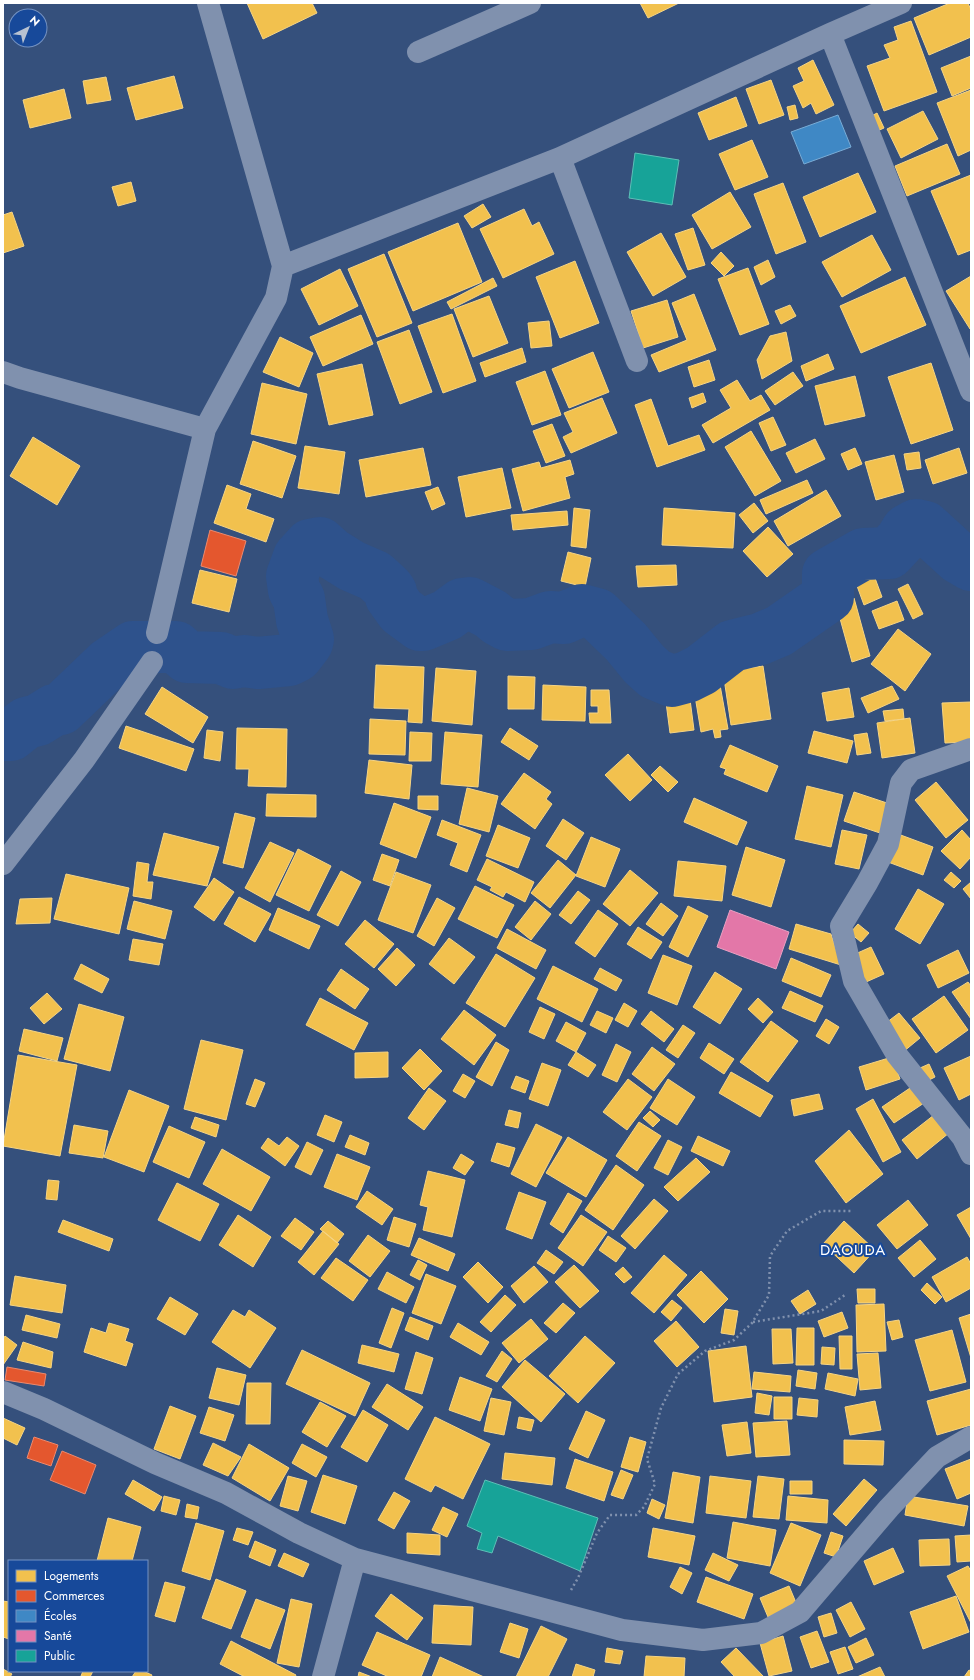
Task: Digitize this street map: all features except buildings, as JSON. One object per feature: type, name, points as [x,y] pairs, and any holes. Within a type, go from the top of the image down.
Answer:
[{"type":"street","points":[[157,634],[206,429],[276,298],[283,266],[208,3]]},
{"type":"street","points":[[418,52],[530,3]]},
{"type":"street","points":[[283,266],[560,158],[830,34],[902,3]]},
{"type":"street","points":[[830,34],[971,391]]},
{"type":"street","points":[[560,158],[637,361]]},
{"type":"street","points":[[3,372],[206,429]]},
{"type":"street","points":[[3,864],[84,760],[152,662]]},
{"type":"street","points":[[968,1141],[897,1055],[854,981],[841,926],[888,844],[901,783],[911,770],[971,749]]},
{"type":"street","points":[[3,1392],[44,1409],[156,1463],[226,1493],[299,1533],[355,1559],[622,1630],[703,1640],[761,1633],[800,1612],[889,1508],[937,1457],[971,1437]]},
{"type":"street","points":[[323,1677],[355,1559]]},
{"type":"path","points":[[557,1613],[578,1578],[597,1533],[610,1515],[636,1515],[644,1506],[655,1484],[647,1459],[661,1408],[678,1374],[705,1351],[734,1340],[752,1323],[769,1295],[770,1256],[787,1231],[821,1211],[851,1211]]},
{"type":"path","points":[[752,1323],[821,1311],[845,1295]]},
{"type":"waterway","points":[[3,735],[11,735],[26,723],[38,720],[54,710],[61,709],[108,664],[133,647],[176,647],[187,657],[221,658],[233,663],[244,661],[258,663],[289,660],[297,656],[307,643],[308,639],[302,620],[299,599],[294,590],[292,576],[299,557],[310,545],[320,543],[331,553],[352,566],[375,576],[391,592],[391,597],[401,611],[420,625],[447,615],[462,604],[470,603],[491,614],[507,625],[531,624],[550,617],[564,618],[582,610],[597,614],[626,642],[644,664],[655,674],[672,681],[687,677],[701,670],[732,646],[760,639],[779,631],[828,597],[828,574],[863,554],[889,553],[901,540],[907,530],[916,525],[925,527],[959,558],[971,565]]},
{"type":"district","name":"DAOUDA","points":[[853,1250]]}]
